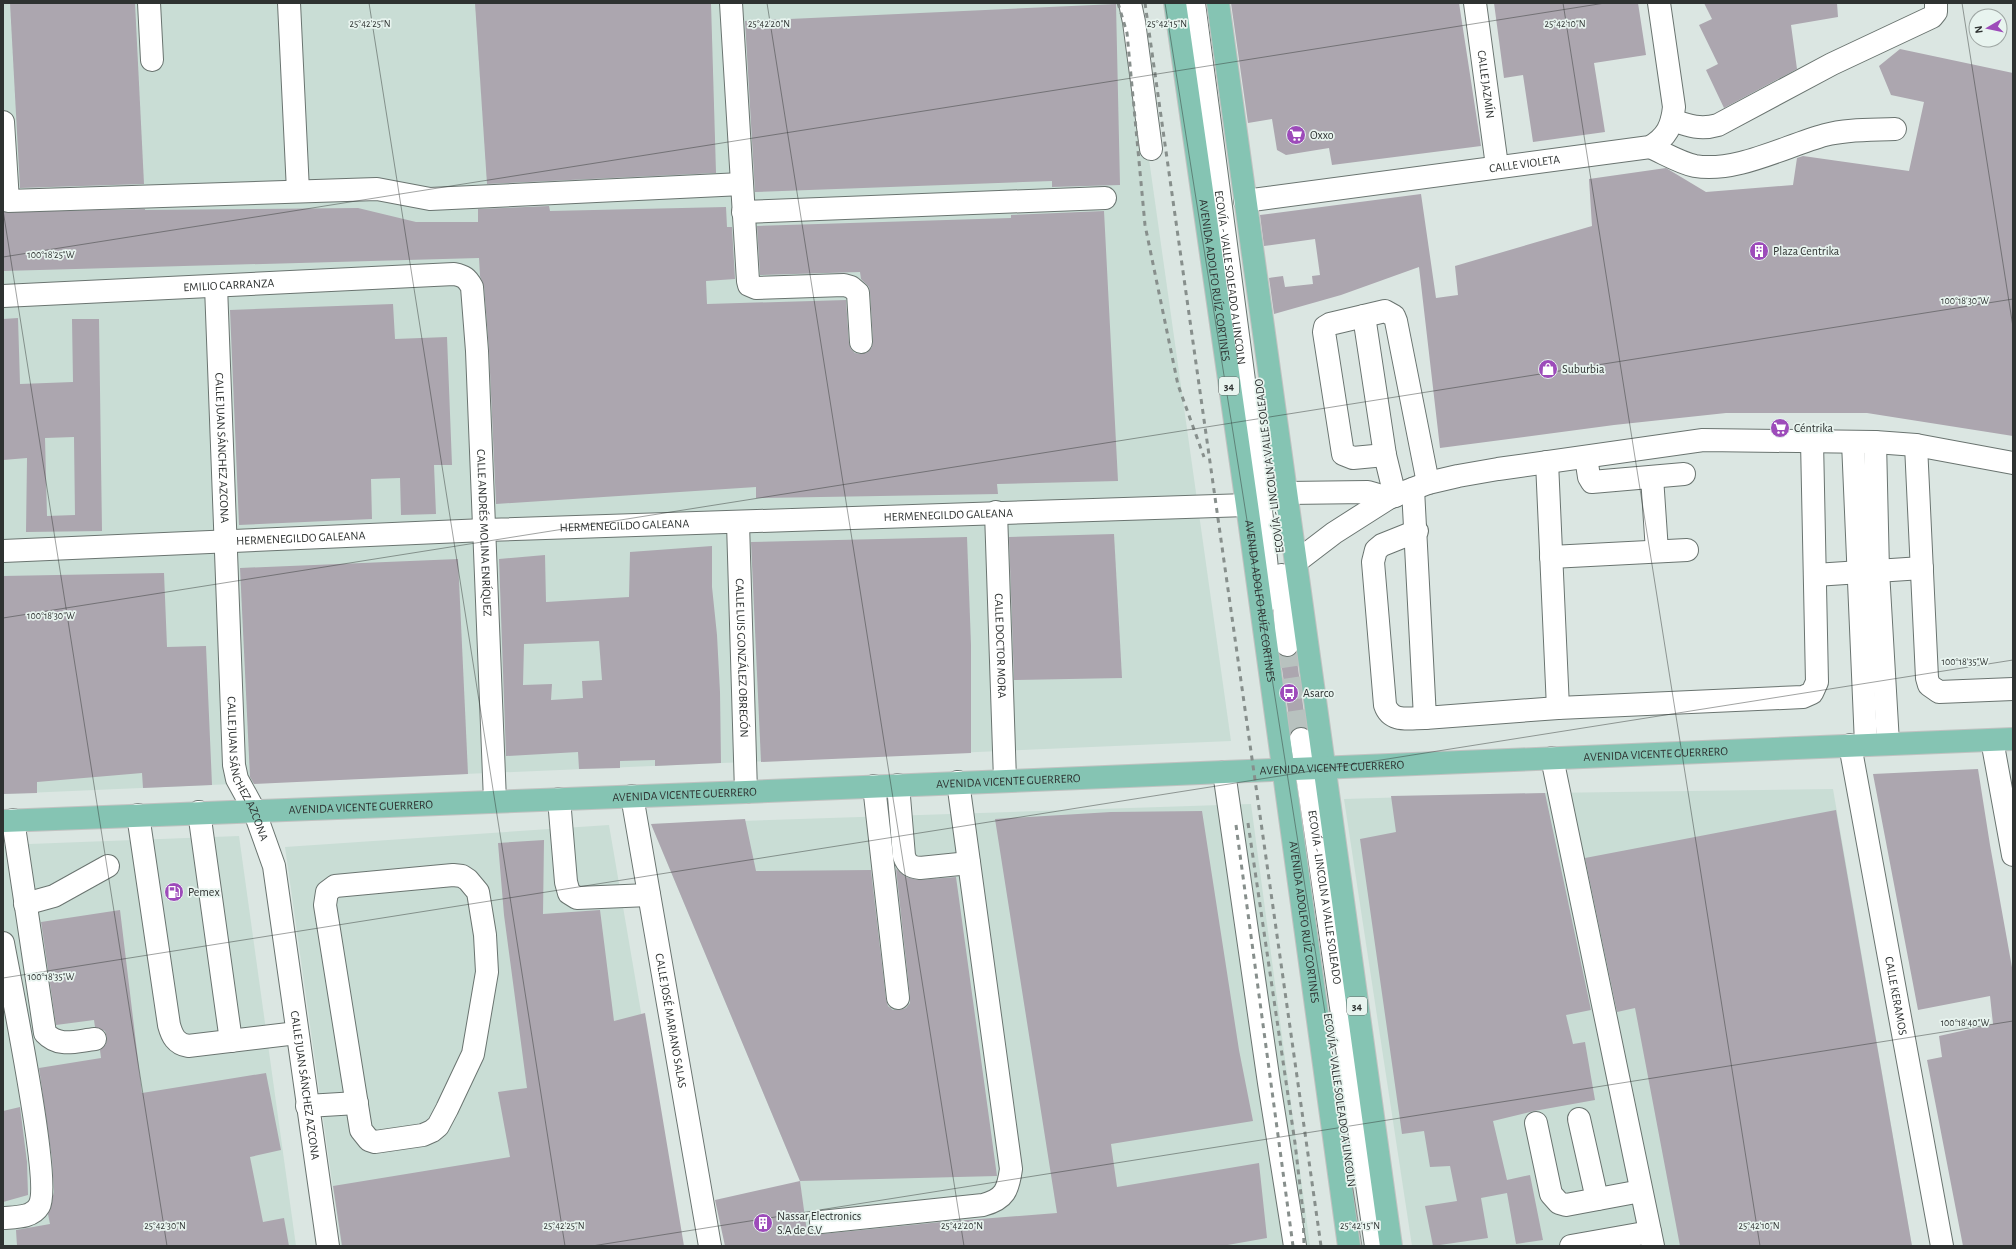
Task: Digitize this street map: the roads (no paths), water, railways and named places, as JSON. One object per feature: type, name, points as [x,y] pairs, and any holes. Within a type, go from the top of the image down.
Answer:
[{"type":"main road","name":"AVENIDA ADOLFO RUÍZ CORTINES","points":[[1175,3],[1246,505],[1301,768],[1391,1246]]},
{"type":"main road","name":"AVENIDA ADOLFO RUÍZ CORTINES","points":[[1218,3],[1296,562],[1301,768],[1349,1246]]},
{"type":"main road","name":"AVENIDA VICENTE GUERRERO","points":[[8,820],[746,792],[1888,743],[2002,740]]},
{"type":"street","points":[[149,3],[152,60]]},
{"type":"street","points":[[289,3],[298,191]]},
{"type":"street","points":[[731,3],[743,212],[749,285],[756,288],[844,285],[851,287],[858,293],[860,342]]},
{"type":"street","points":[[1130,3],[1152,149]]},
{"type":"street","name":"ECOVÍA - VALLE SOLEADO A LINCOLN","points":[[1194,3],[1261,509],[1281,646]]},
{"type":"street","name":"ECOVÍA - LINCOLN A VALLE SOLEADO","points":[[1206,3],[1276,509],[1281,646]]},
{"type":"street","name":"CALLE JAZMÍN","points":[[1475,3],[1497,166]]},
{"type":"street","name":"CALLE VIOLETA","points":[[1245,201],[1497,166],[1650,147],[1660,141],[1668,133],[1674,107],[1659,3]]},
{"type":"street","points":[[1672,120],[1700,128],[1718,125],[1832,64],[1932,17],[1936,12],[1936,3]]},
{"type":"street","points":[[3,122],[5,201],[377,188],[430,198],[742,184]]},
{"type":"street","points":[[1650,147],[1694,166],[1724,166],[1750,160],[1826,134],[1894,129]]},
{"type":"street","points":[[743,212],[1105,198]]},
{"type":"street","name":"EMILIO CARRANZA","points":[[3,296],[454,274]]},
{"type":"street","name":"CALLE ANDRÉS MOLINA ENRÍQUEZ","points":[[454,274],[463,276],[472,287],[477,351],[495,801]]},
{"type":"street","name":"CALLE JUAN SÁNCHEZ AZCONA","points":[[216,286],[227,541],[234,765],[237,779],[254,810],[274,866],[328,1246]]},
{"type":"street","points":[[1386,455],[1353,458],[1347,457],[1341,450],[1325,327],[1330,324],[1385,311],[1394,316],[1396,321],[1406,492],[1417,532],[1425,718]]},
{"type":"street","points":[[1364,316],[1386,455],[1406,492]]},
{"type":"street","points":[[1296,562],[1334,533],[1406,492],[1458,476],[1703,440],[1875,442],[1916,445],[2013,463]]},
{"type":"street","points":[[1417,532],[1382,545],[1376,550],[1373,562],[1385,705],[1392,717],[1399,719],[1425,718],[1558,708],[1736,700],[1809,695],[1815,689],[1817,682],[1812,441]]},
{"type":"street","points":[[1852,442],[1888,743]]},
{"type":"street","points":[[1868,571],[1875,442]]},
{"type":"street","points":[[1916,445],[1927,678],[1929,686],[1939,692],[2013,689]]},
{"type":"street","points":[[1586,457],[1589,477],[1592,482],[1684,474]]},
{"type":"street","points":[[1547,462],[1558,708]]},
{"type":"street","points":[[1652,477],[1656,552]]},
{"type":"street","points":[[1287,493],[1406,492]]},
{"type":"street","name":"HERMENEGILDO GALEANA","points":[[3,551],[485,530],[738,523],[996,512],[1246,505]]},
{"type":"street","name":"CALLE DOCTOR MORA","points":[[996,512],[1005,780]]},
{"type":"street","name":"CALLE LUIS GONZÁLEZ OBREGÓN","points":[[738,523],[746,792]]},
{"type":"street","points":[[1551,557],[1687,550]]},
{"type":"street","points":[[1815,575],[1922,568]]},
{"type":"street","name":"CALLE KERAMOS","points":[[1868,571],[1858,745],[1942,1246]]},
{"type":"street","name":"ECOVÍA - VALLE SOLEADO A LINCOLN","points":[[1294,740],[1301,768],[1361,1246]]},
{"type":"street","points":[[2002,740],[2013,855]]},
{"type":"street","points":[[1552,758],[1652,1239],[1571,1246]]},
{"type":"street","name":"ECOVÍA - LINCOLN A VALLE SOLEADO","points":[[1301,768],[1376,1246]]},
{"type":"street","points":[[1224,772],[1267,1068],[1295,1246]]},
{"type":"street","points":[[821,1222],[983,1205],[994,1202],[1004,1194],[1009,1184],[1011,1169],[958,782]]},
{"type":"street","points":[[898,785],[904,856],[906,862],[912,867],[920,868],[970,863]]},
{"type":"street","points":[[874,786],[898,998]]},
{"type":"street","name":"CALLE JOSÉ MARIANO SALAS","points":[[632,796],[710,1246]]},
{"type":"street","points":[[559,799],[566,882],[569,893],[577,898],[649,895]]},
{"type":"street","points":[[200,812],[231,1041]]},
{"type":"street","points":[[138,815],[171,1034],[176,1041],[182,1045],[188,1046],[297,1033]]},
{"type":"street","points":[[8,820],[25,904],[45,1033],[51,1040],[59,1043],[95,1039]]},
{"type":"street","points":[[25,904],[54,896],[108,866]]},
{"type":"street","points":[[453,875],[462,876],[474,884],[478,892],[487,958],[485,991],[473,1054],[463,1076],[438,1126],[432,1131],[423,1135],[375,1142],[369,1140],[361,1130],[356,1103],[325,905],[327,892],[335,886],[453,875]]},
{"type":"street","points":[[3,943],[32,1102],[42,1180],[42,1193],[41,1202],[34,1212],[27,1215],[3,1218]]},
{"type":"street","points":[[307,1106],[356,1103]]},
{"type":"street","points":[[1579,1120],[1597,1199]]},
{"type":"street","points":[[1536,1123],[1551,1194],[1554,1198],[1566,1205],[1641,1191]]},
{"type":"tunnel","points":[[1287,645],[1301,739]]},
{"type":"railway","points":[[1118,3],[1127,33],[1145,225],[1178,385],[1204,457]]},
{"type":"railway","points":[[1145,3],[1321,1246]]},
{"type":"railway","points":[[1248,823],[1295,1143],[1303,1212]]},
{"type":"railway","points":[[1236,825],[1293,1246]]},
{"type":"railway","points":[[1303,1208],[1304,1246]]},
{"type":"place","name":"Oxxo","points":[[1296,135]]},
{"type":"place","name":"Plaza Centrika","points":[[1759,251]]},
{"type":"place","name":"Suburbia","points":[[1548,369]]},
{"type":"place","name":"Céntrika","points":[[1780,428]]},
{"type":"place","name":"Asarco","points":[[1289,693]]},
{"type":"place","name":"Pemex","points":[[174,892]]},
{"type":"place","name":"Nassar Electronics S.A de C.V","points":[[763,1223]]}]
